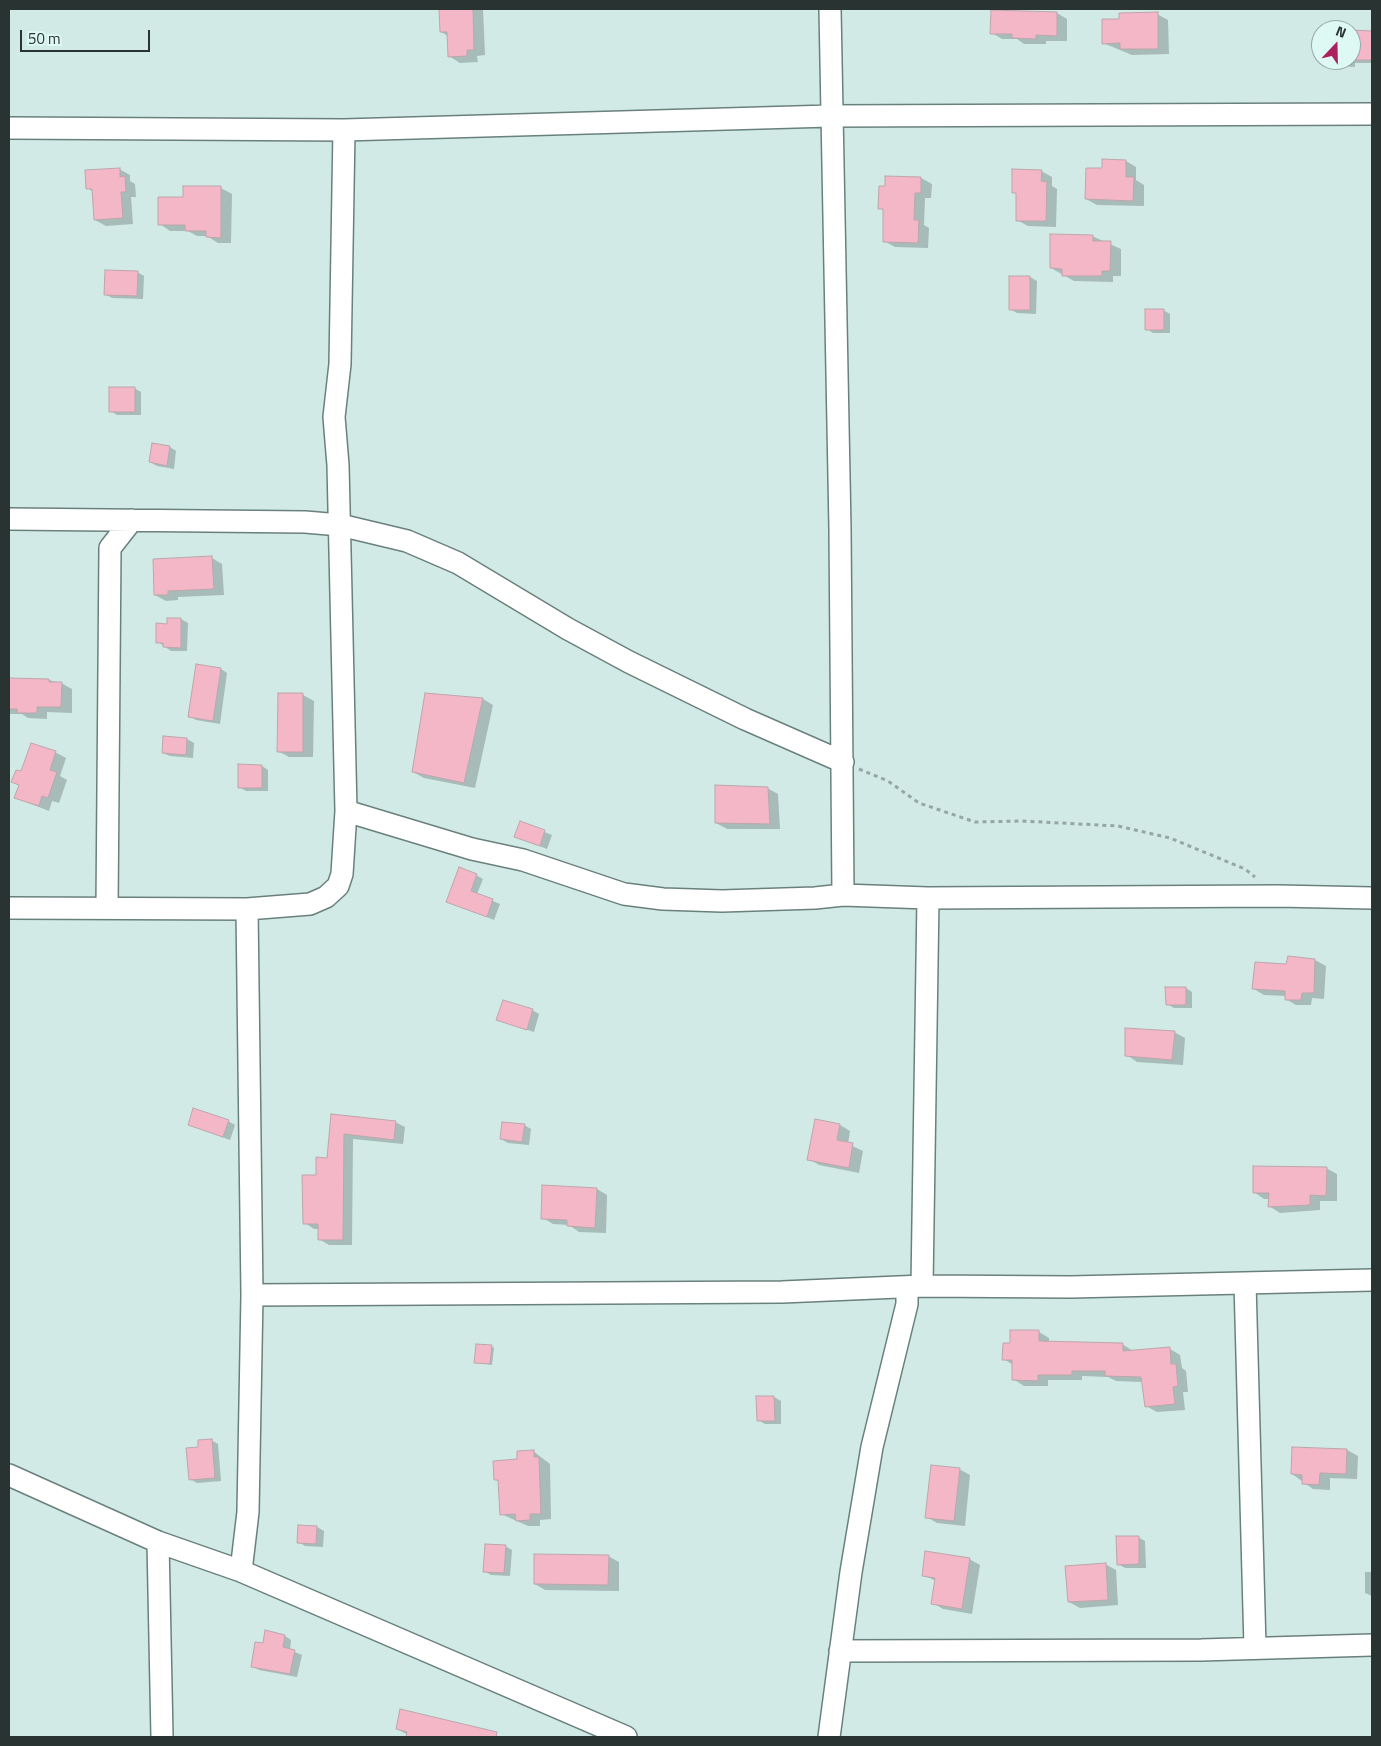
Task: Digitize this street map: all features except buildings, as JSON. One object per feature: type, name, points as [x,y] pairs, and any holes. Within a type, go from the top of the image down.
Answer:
[{"type":"street","points":[[830,9],[830,116],[843,762],[843,895]]},
{"type":"street","points":[[9,128],[344,130],[830,116],[1372,114]]},
{"type":"street","points":[[9,908],[247,909],[310,904],[326,897],[338,886],[342,874],[346,811],[340,525],[334,417],[340,364],[344,130]]},
{"type":"street","points":[[9,519],[305,522],[340,525],[407,542],[458,563],[568,629],[629,662],[745,719],[843,762]]},
{"type":"street","points":[[107,908],[110,548],[132,520]]},
{"type":"street","points":[[88,521],[110,548]]},
{"type":"street","points":[[346,811],[472,849],[523,860],[624,894],[663,899],[722,901],[815,898],[843,895],[928,898],[1278,896],[1372,898]]},
{"type":"street","points":[[829,1737],[840,1651],[872,1447],[907,1304],[915,1287],[928,898]]},
{"type":"street","points":[[1346,898],[1372,910]]},
{"type":"street","points":[[241,1571],[248,1512],[252,1295],[247,909]]},
{"type":"street","points":[[252,1295],[782,1292],[915,1287],[1071,1287],[1372,1280]]},
{"type":"street","points":[[1245,1283],[1255,1647]]},
{"type":"street","points":[[9,1475],[158,1542],[241,1571],[626,1737]]},
{"type":"street","points":[[158,1542],[162,1737]]},
{"type":"street","points":[[840,1651],[1201,1650],[1372,1645]]},
{"type":"path","points":[[843,762],[888,781],[919,803],[975,822],[1022,821],[1118,826],[1170,838],[1245,869],[1278,896]]}]
